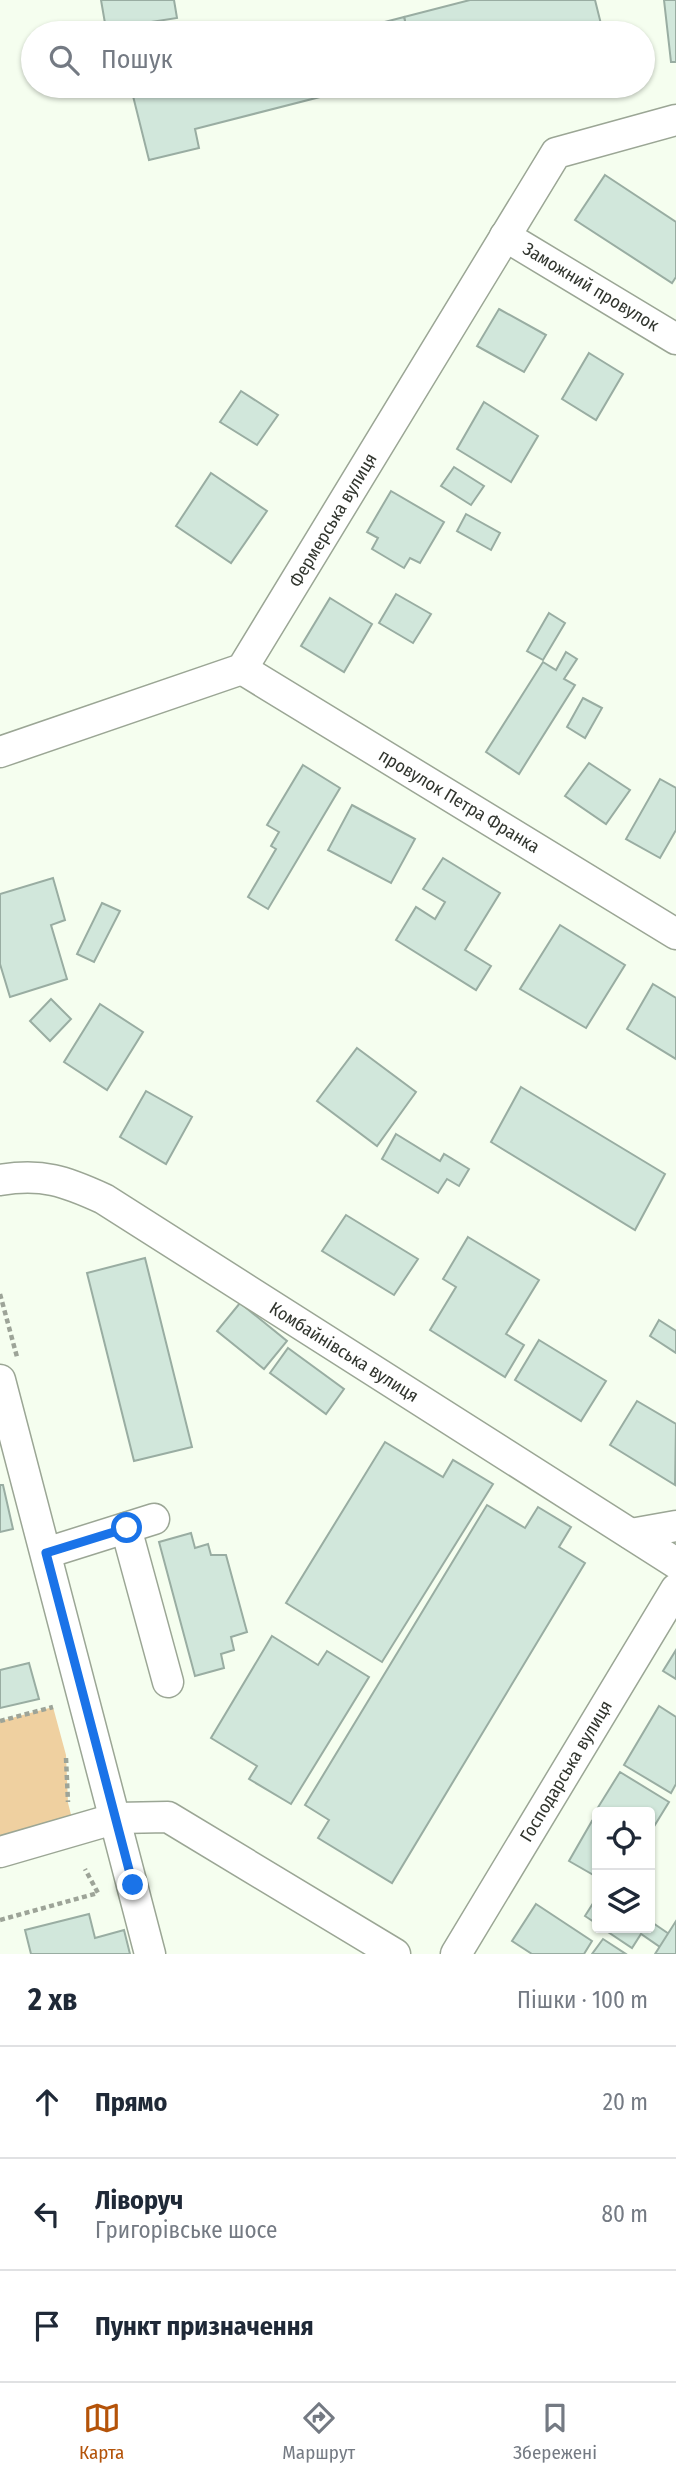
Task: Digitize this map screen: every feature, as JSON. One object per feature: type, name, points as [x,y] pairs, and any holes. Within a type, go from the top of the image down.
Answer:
[{"type":"street","name":"Фермерська вулиця","points":[[242,669],[556,153],[676,120]]},
{"type":"street","name":"Заможний провулок","points":[[505,236],[676,339]]},
{"type":"street","points":[[0,752],[242,669]]},
{"type":"street","name":"провулок Петра Франка","points":[[242,669],[676,934]]},
{"type":"street","name":"Комбайнівська вулиця","points":[[0,1180],[29,1175],[67,1182],[104,1199],[676,1563]]},
{"type":"street","points":[[0,1380],[117,1818],[150,1954]]},
{"type":"street","points":[[46,1553],[140,1524],[168,1682]]},
{"type":"street","points":[[631,1534],[676,1526]]},
{"type":"street","name":"Господарська вулиця","points":[[456,1954],[676,1589]]},
{"type":"street","points":[[0,1852],[117,1818],[168,1817],[395,1954]]},
{"type":"path","points":[[0,1721],[53,1707]]},
{"type":"path","points":[[0,1920],[98,1893],[85,1869]]},
{"type":"shaded area","points":[[53,1707],[66,1755],[68,1803],[75,1830],[0,1852],[0,1721]]},
{"type":"building","points":[[101,0],[174,0],[177,18],[158,21],[105,21]]},
{"type":"building","points":[[470,0],[595,0],[600,21],[405,21],[404,17]]},
{"type":"building","points":[[664,0],[676,0],[676,62],[671,62]]},
{"type":"building","points":[[404,17],[405,21],[388,21]]},
{"type":"building","points":[[134,98],[316,98],[195,129],[199,148],[149,160]]},
{"type":"building","points":[[605,175],[676,222],[676,277],[672,283],[575,220]]},
{"type":"building","points":[[499,309],[546,335],[524,372],[477,346]]},
{"type":"building","points":[[589,353],[623,374],[596,420],[562,399]]},
{"type":"building","points":[[241,391],[278,415],[257,445],[220,422]]},
{"type":"building","points":[[484,402],[538,436],[511,482],[457,449]]},
{"type":"building","points":[[454,467],[484,486],[471,505],[441,486]]},
{"type":"building","points":[[211,473],[267,511],[231,563],[176,526]]},
{"type":"building","points":[[391,491],[444,522],[420,563],[410,558],[404,568],[372,549],[378,538],[367,532]]},
{"type":"building","points":[[466,514],[500,533],[491,550],[457,531]]},
{"type":"building","points":[[396,594],[431,614],[413,643],[379,623]]},
{"type":"building","points":[[330,598],[372,624],[344,672],[301,646]]},
{"type":"building","points":[[549,613],[565,623],[543,660],[527,651]]},
{"type":"building","points":[[566,652],[577,659],[564,679],[575,685],[519,774],[486,752],[543,662],[556,670]]},
{"type":"building","points":[[583,698],[602,708],[585,738],[567,727]]},
{"type":"building","points":[[589,763],[630,790],[606,824],[565,796]]},
{"type":"building","points":[[303,765],[340,788],[268,909],[248,897],[276,849],[271,846],[279,832],[267,825]]},
{"type":"building","points":[[660,779],[676,788],[676,830],[660,858],[626,839]]},
{"type":"building","points":[[352,805],[415,839],[391,883],[328,850]]},
{"type":"building","points":[[443,858],[500,893],[465,950],[491,966],[476,990],[396,940],[416,907],[435,919],[445,902],[423,889]]},
{"type":"building","points":[[53,878],[65,920],[51,925],[67,979],[10,997],[0,964],[0,894]]},
{"type":"building","points":[[102,903],[120,911],[94,962],[77,954]]},
{"type":"building","points":[[560,925],[625,965],[586,1028],[520,989]]},
{"type":"building","points":[[653,984],[676,998],[676,1059],[627,1029]]},
{"type":"building","points":[[51,999],[71,1019],[50,1041],[30,1021]]},
{"type":"building","points":[[100,1004],[143,1032],[107,1090],[64,1062]]},
{"type":"building","points":[[357,1048],[416,1092],[377,1146],[317,1101]]},
{"type":"building","points":[[521,1087],[665,1174],[635,1230],[491,1142]]},
{"type":"building","points":[[146,1091],[192,1117],[166,1164],[120,1137]]},
{"type":"building","points":[[396,1134],[440,1161],[444,1154],[469,1169],[459,1186],[447,1179],[438,1193],[382,1159]]},
{"type":"building","points":[[346,1215],[418,1259],[394,1295],[322,1251]]},
{"type":"building","points":[[468,1237],[539,1280],[506,1334],[524,1345],[505,1377],[430,1330],[456,1287],[443,1279]]},
{"type":"building","points":[[145,1258],[192,1447],[134,1461],[87,1273]]},
{"type":"building","points":[[240,1303],[287,1341],[264,1369],[217,1331]]},
{"type":"building","points":[[659,1320],[676,1331],[676,1353],[650,1336]]},
{"type":"building","points":[[539,1340],[606,1381],[581,1421],[515,1380]]},
{"type":"building","points":[[288,1348],[344,1389],[326,1414],[270,1373]]},
{"type":"building","points":[[637,1401],[676,1424],[675,1485],[610,1445]]},
{"type":"building","points":[[385,1442],[443,1477],[453,1460],[493,1484],[382,1662],[286,1603]]},
{"type":"building","points":[[0,1485],[3,1485],[13,1529],[0,1532]]},
{"type":"building","points":[[487,1505],[525,1528],[538,1507],[571,1527],[559,1547],[585,1563],[392,1883],[318,1838],[329,1820],[305,1805]]},
{"type":"building","points":[[191,1533],[195,1548],[208,1544],[211,1555],[226,1555],[247,1632],[231,1637],[234,1650],[221,1654],[224,1668],[195,1676],[159,1542]]},
{"type":"building","points":[[272,1636],[318,1665],[327,1651],[369,1677],[291,1804],[249,1779],[257,1766],[211,1738]]},
{"type":"building","points":[[676,1650],[676,1679],[663,1671]]},
{"type":"building","points":[[29,1663],[39,1699],[0,1708],[0,1670]]},
{"type":"building","points":[[659,1706],[676,1717],[676,1784],[671,1793],[624,1765]]},
{"type":"building","points":[[620,1772],[669,1802],[655,1825],[655,1807],[598,1807]]},
{"type":"building","points":[[592,1821],[592,1874],[569,1861]]},
{"type":"building","points":[[536,1904],[592,1941],[584,1954],[532,1954],[512,1941]]},
{"type":"building","points":[[592,1905],[592,1921],[585,1916]]},
{"type":"building","points":[[89,1914],[95,1938],[124,1930],[130,1954],[31,1954],[25,1930]]},
{"type":"building","points":[[676,1921],[676,1954],[655,1954]]},
{"type":"building","points":[[655,1924],[672,1936],[663,1949],[641,1934],[632,1948],[610,1933],[655,1933]]},
{"type":"building","points":[[603,1939],[626,1954],[592,1954]]},
{"type":"route","points":[[127,1528],[46,1553],[133,1885]]}]
